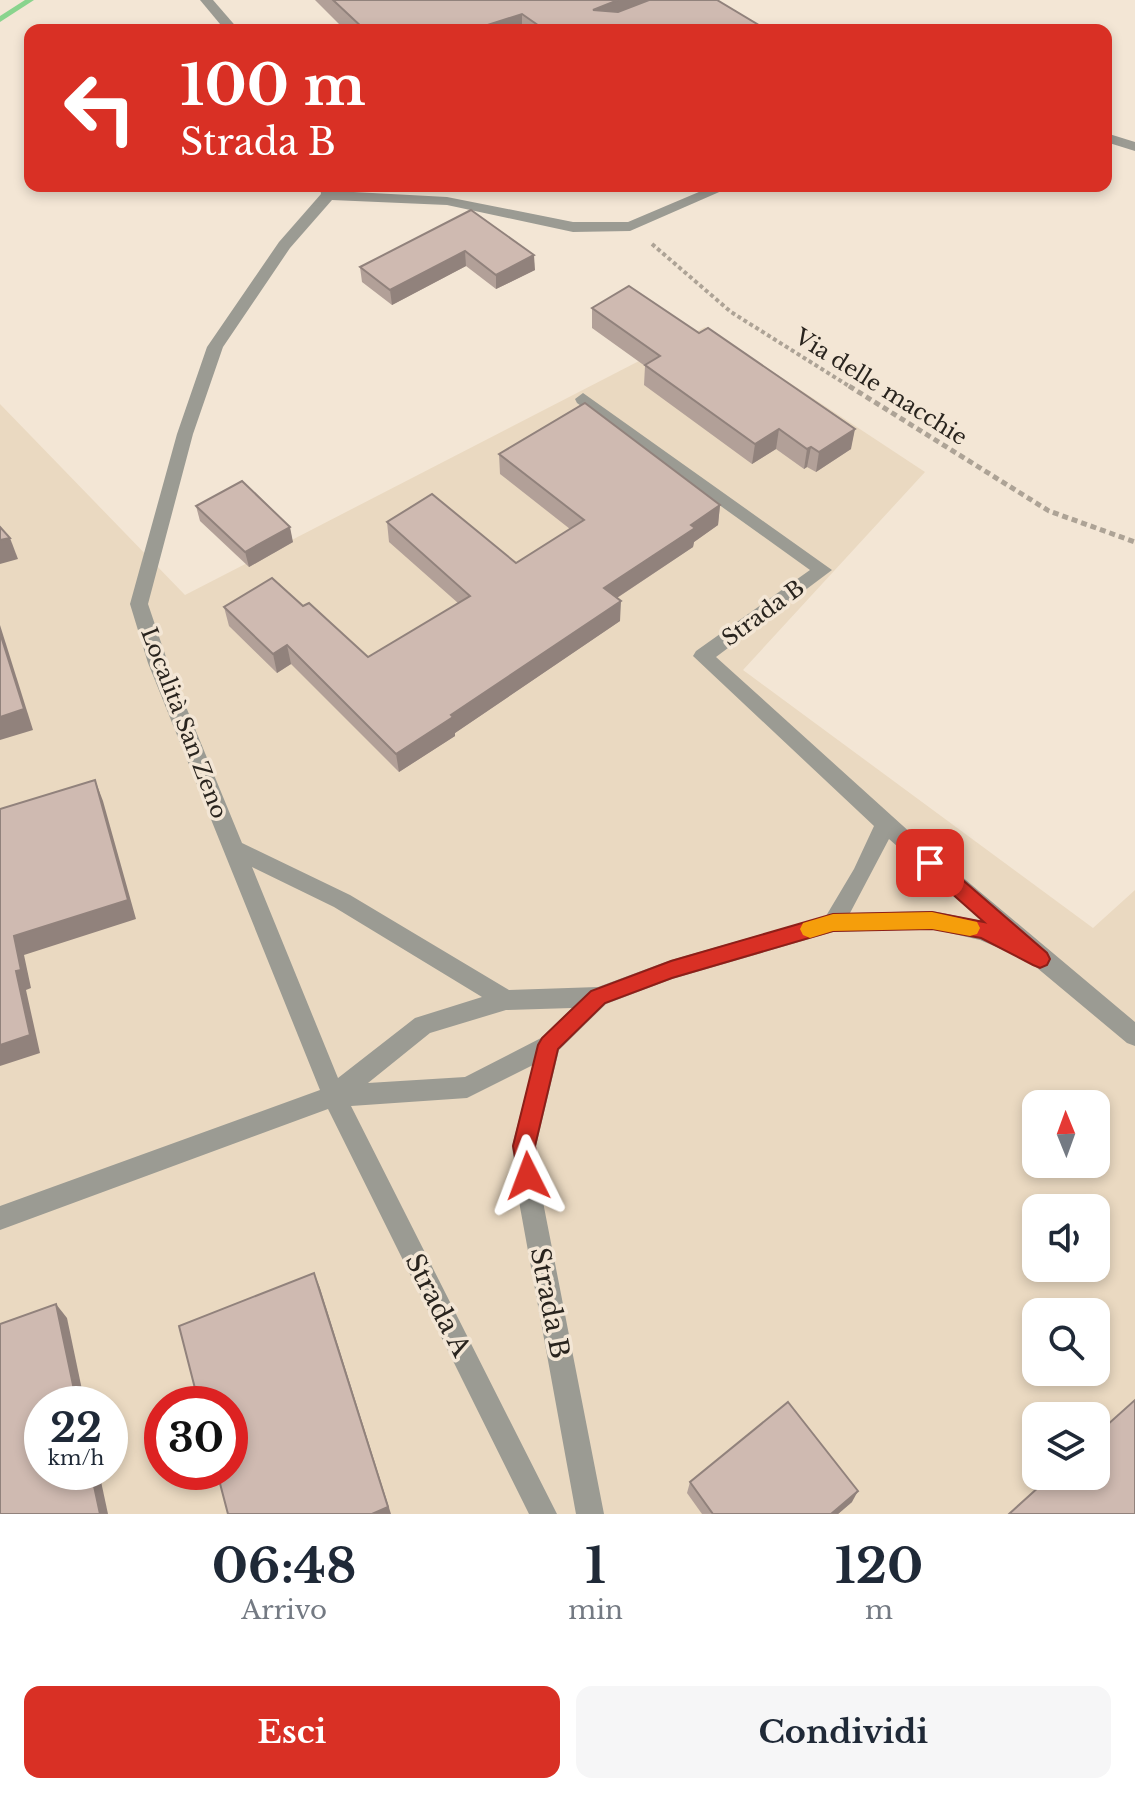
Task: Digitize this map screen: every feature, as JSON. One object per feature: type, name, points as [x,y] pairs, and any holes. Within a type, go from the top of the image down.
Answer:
[{"type":"street","points":[[206,0],[227,24]]},
{"type":"street","points":[[1112,139],[1135,147]]},
{"type":"street","name":"Località San Zeno","points":[[326,192],[284,245],[215,347],[185,434],[139,604],[158,663],[334,1096]]},
{"type":"street","points":[[350,192],[447,201],[573,227],[630,226],[712,192]]},
{"type":"street","name":"Strada B","points":[[583,399],[823,570],[703,656],[885,824],[1040,959],[1135,1036]]},
{"type":"street","points":[[833,923],[862,874],[885,824]]},
{"type":"street","points":[[234,849],[342,901],[506,1000]]},
{"type":"street","name":"Strada B","points":[[334,1096],[423,1025],[506,1000],[598,997],[671,970],[833,923],[932,920],[984,931],[1040,959]]},
{"type":"street","name":"Strada B","points":[[0,1218],[334,1096],[467,1087],[549,1045],[598,997]]},
{"type":"street","name":"Strada B","points":[[549,1045],[524,1146],[532,1207],[590,1514]]},
{"type":"street","name":"Strada A","points":[[334,1096],[543,1514]]},
{"type":"path","name":"Via delle macchie","points":[[630,226],[731,312],[1049,511],[1135,542]]},
{"type":"shaded area","points":[[705,327],[925,472],[743,670],[1093,928],[1135,890],[1135,1514],[0,1514],[0,404],[185,595]]},
{"type":"building","points":[[333,0],[618,0],[593,10],[618,12],[649,0],[717,0],[757,24],[536,24],[522,14],[491,24],[359,24]]},
{"type":"building","points":[[471,210],[534,255],[496,275],[465,251],[390,290],[360,267]]},
{"type":"building","points":[[629,286],[699,333],[708,328],[855,429],[819,452],[811,447],[807,449],[779,429],[755,444],[645,365],[660,356],[592,308]]},
{"type":"building","points":[[585,403],[720,505],[691,525],[695,528],[604,588],[621,601],[396,754],[287,645],[273,654],[224,607],[272,578],[303,606],[309,603],[368,657],[470,596],[387,522],[432,494],[516,563],[584,520],[499,454]]},
{"type":"building","points":[[242,481],[290,527],[245,552],[196,506]]},
{"type":"building","points":[[0,527],[10,538],[0,540]]},
{"type":"building","points":[[0,633],[24,709],[0,717]]},
{"type":"building","points":[[95,780],[128,900],[14,936],[21,970],[16,971],[30,1035],[0,1045],[0,809]]},
{"type":"building","points":[[314,1273],[388,1507],[372,1514],[228,1514],[222,1490],[248,1490],[248,1386],[194,1386],[179,1326]]},
{"type":"building","points":[[56,1304],[73,1386],[24,1386],[24,1490],[95,1490],[100,1514],[0,1514],[0,1324]]},
{"type":"building","points":[[1135,1400],[1135,1514],[1009,1514],[1036,1490],[1110,1490],[1110,1422]]},
{"type":"building","points":[[788,1402],[858,1491],[831,1514],[713,1514],[690,1482]]},
{"type":"waterway","points":[[0,20],[30,0]]},
{"type":"slow traffic","points":[[810,929],[833,923],[932,920],[970,928]]},
{"type":"route","points":[[528,1176],[524,1146],[549,1045],[598,997],[671,970],[833,923],[932,920],[984,931],[1040,959],[930,863]]}]
